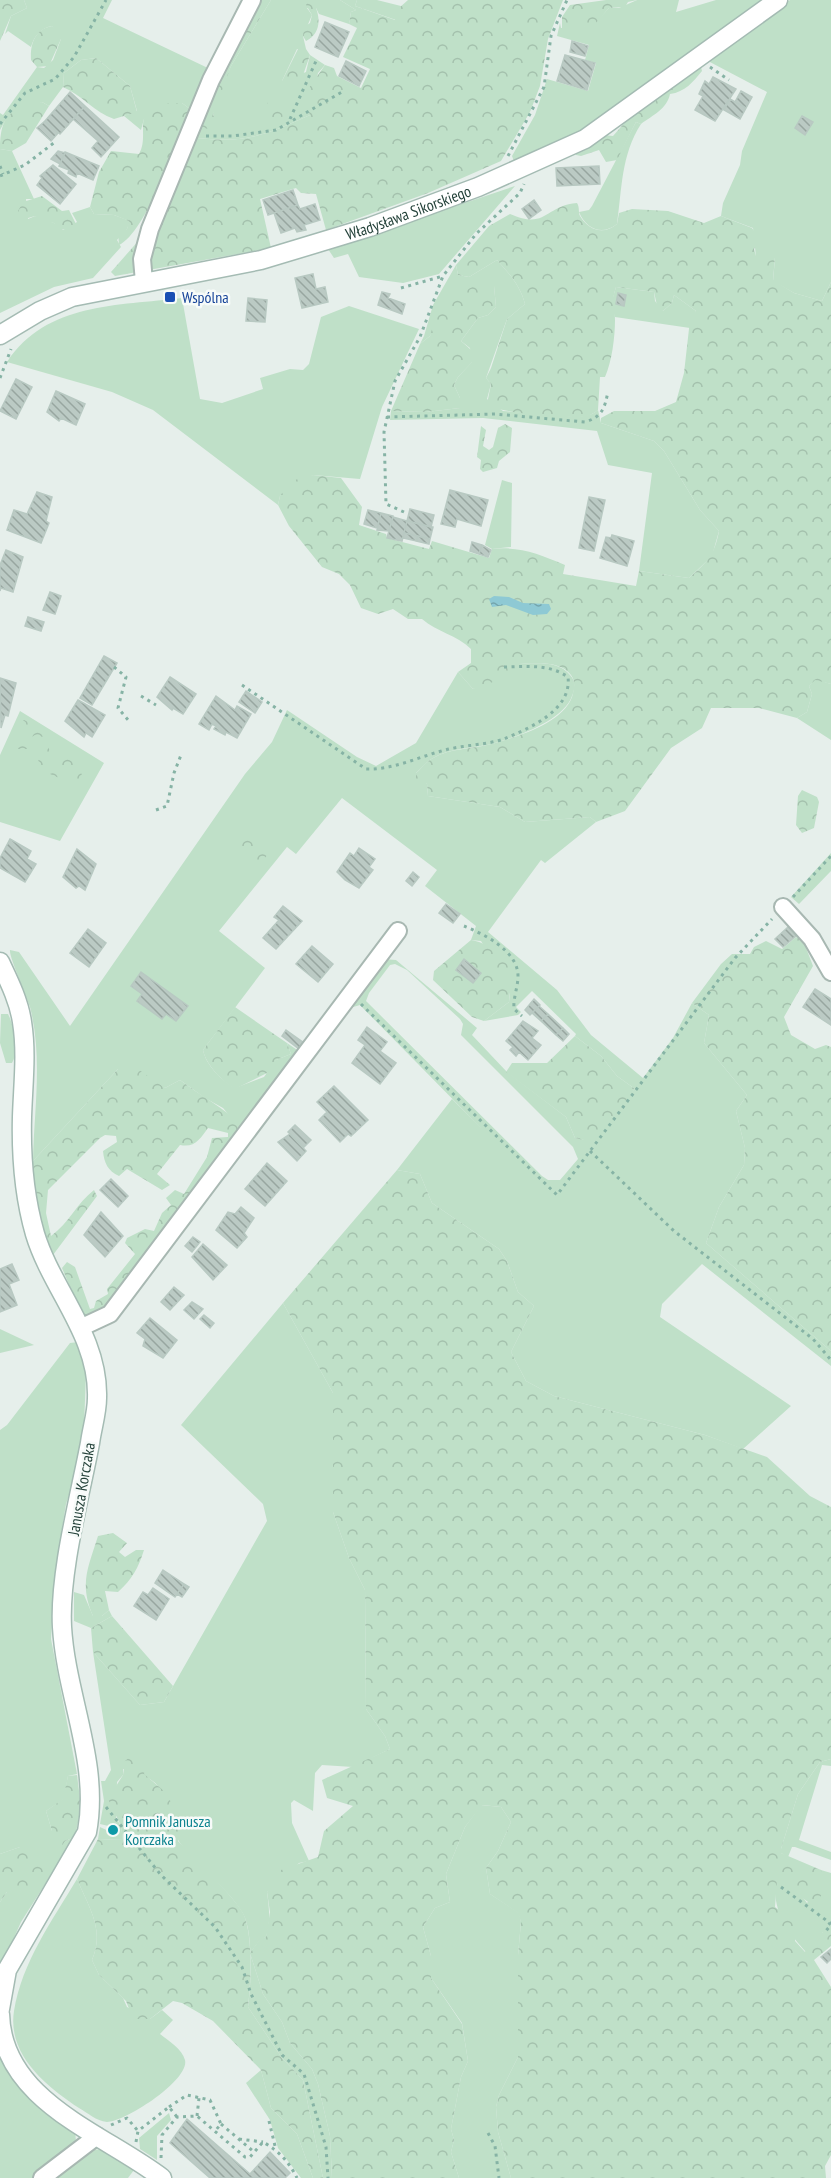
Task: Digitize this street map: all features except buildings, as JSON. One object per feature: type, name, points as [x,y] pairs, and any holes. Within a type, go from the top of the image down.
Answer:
[{"type":"street","points":[[144,282],[142,259],[150,228],[211,80],[252,0]]},
{"type":"street","name":"Władysława Sikorskiego","points":[[0,335],[40,311],[72,297],[261,260],[369,227],[515,171],[585,139],[778,0]]},
{"type":"street","points":[[783,907],[812,939],[831,972]]},
{"type":"street","points":[[80,1328],[110,1314],[398,931]]},
{"type":"street","name":"Janusza Korczaka","points":[[0,962],[22,1019],[25,1044],[22,1159],[27,1202],[35,1236],[80,1328],[96,1377],[97,1399],[69,1552],[62,1623],[66,1669],[88,1769],[91,1811],[87,1832],[7,1970],[0,2009]]},
{"type":"street","points":[[0,2014],[0,2031],[7,2050],[29,2087],[97,2136],[162,2178]]},
{"type":"street","points":[[42,2178],[97,2136]]},
{"type":"path","points":[[0,124],[25,93],[55,79],[74,57],[106,0]]},
{"type":"path","points":[[404,512],[386,504],[387,417],[395,381],[420,337],[443,276],[476,234],[520,193],[525,182],[515,171],[508,153],[544,87],[551,36],[567,0]]},
{"type":"path","points":[[289,120],[316,61]]},
{"type":"path","points":[[705,64],[729,80]]},
{"type":"path","points":[[189,133],[211,136],[249,135],[276,130],[289,120],[328,103],[342,92]]},
{"type":"path","points":[[0,166],[2,175],[25,165],[55,142]]},
{"type":"path","points":[[401,288],[443,276]]},
{"type":"path","points":[[387,417],[495,414],[585,422],[596,418],[604,408],[608,390]]},
{"type":"path","points":[[114,667],[126,677],[118,708],[129,721]]},
{"type":"path","points":[[242,685],[366,770],[387,770],[411,759],[467,744],[504,738],[541,720],[561,705],[569,690],[568,677],[559,671],[541,667],[501,667]]},
{"type":"path","points":[[141,696],[156,705]]},
{"type":"path","points":[[156,810],[167,806],[174,773],[181,755]]},
{"type":"path","points":[[351,994],[557,1195],[735,958],[831,856]]},
{"type":"path","points":[[464,926],[492,939],[513,961],[518,975],[514,1009],[522,1016]]},
{"type":"path","points":[[590,1151],[674,1231],[813,1339],[831,1360]]},
{"type":"path","points":[[100,1799],[126,1835],[161,1875],[215,1927],[242,1967],[250,1994],[282,2055],[304,2074],[326,2147],[328,2178]]},
{"type":"path","points":[[781,1887],[830,1923],[826,1928],[831,1932]]},
{"type":"path","points":[[139,2150],[136,2136],[138,2131],[169,2106],[187,2096],[210,2100],[221,2124],[254,2152]]},
{"type":"path","points":[[197,2116],[199,2098]]},
{"type":"path","points":[[169,2106],[177,2117]]},
{"type":"path","points":[[154,2160],[161,2164],[162,2135],[177,2117],[197,2116],[245,2157],[250,2157],[263,2142]]},
{"type":"path","points":[[269,2121],[276,2150]]},
{"type":"path","points":[[215,2131],[221,2124]]},
{"type":"path","points":[[488,2133],[495,2146],[500,2178]]},
{"type":"path","points":[[239,2139],[263,2142],[276,2150],[290,2165],[297,2178]]},
{"type":"green space","points":[[0,0],[24,0],[27,8],[11,16],[0,41]]},
{"type":"green space","points":[[24,0],[112,0],[103,18],[210,69],[190,109],[182,103],[144,119],[141,130],[124,116],[137,111],[130,86],[96,58],[81,60],[64,73],[63,87],[49,106],[42,102],[5,121],[0,130],[0,113],[3,115],[37,67],[44,68],[53,60],[61,39],[52,26],[38,33],[31,47],[8,31],[5,34],[11,16],[27,8]]},
{"type":"green space","points":[[256,0],[271,0],[231,66],[213,115],[218,125],[215,129],[196,128]]},
{"type":"green space","points":[[271,0],[340,0],[356,10],[351,12],[349,24],[319,14],[316,8],[307,8],[312,15],[303,36],[306,49],[297,49],[282,81],[306,72],[310,55],[325,65],[318,73],[310,115],[252,137],[225,140],[190,137],[213,118],[214,107],[231,66]]},
{"type":"green space","points":[[340,0],[357,0],[355,6],[395,20],[399,8],[408,0],[563,0],[548,39],[540,86],[530,112],[501,161],[428,193],[326,230],[316,194],[301,193],[296,188],[260,199],[271,248],[115,276],[111,272],[140,239],[190,137],[225,140],[252,137],[310,115],[302,98],[325,65],[334,68],[337,76],[361,88],[370,69],[343,57],[357,28],[349,24],[351,12],[356,10]]},
{"type":"green space","points":[[357,0],[377,0],[401,6],[396,20],[355,6]]},
{"type":"green space","points":[[606,0],[637,0],[628,2],[625,7],[609,8],[595,24],[562,33],[562,17],[570,5]]},
{"type":"green space","points":[[637,0],[679,0],[676,12],[716,0],[767,0],[626,103],[569,139],[515,164],[512,156],[535,115],[547,79],[588,91],[596,63],[585,60],[589,45],[557,36],[560,23],[561,28],[588,25],[609,8],[619,8]]},
{"type":"green space","points":[[790,0],[831,0],[831,282],[822,301],[794,293],[773,281],[775,258],[756,257],[753,228],[721,216],[723,203],[740,165],[742,151],[767,92],[708,61]]},
{"type":"green space","points":[[308,2],[316,8],[318,23],[314,35],[306,41],[303,36],[304,27],[310,23],[312,15],[306,5]]},
{"type":"green space","points":[[52,26],[61,33],[61,39],[49,66],[37,67],[31,60],[31,48],[41,30]]},
{"type":"green space","points":[[298,49],[306,49],[310,55],[301,81],[290,88],[282,81]]},
{"type":"green space","points":[[96,58],[130,86],[137,112],[114,119],[63,87],[64,73],[81,60]]},
{"type":"green space","points":[[701,67],[702,71],[692,83],[670,94],[666,104],[659,111],[641,124],[636,122],[617,160],[606,162],[599,150],[581,156],[576,155],[575,151],[604,135],[613,136],[627,120]]},
{"type":"green space","points":[[273,91],[278,91],[281,98],[279,111],[283,114],[282,119],[272,125],[260,120]]},
{"type":"green space","points":[[42,102],[49,106],[26,143],[12,151],[0,149],[2,129],[9,115],[22,107]]},
{"type":"green space","points":[[182,103],[190,109],[161,183],[140,223],[119,245],[118,233],[127,229],[129,221],[114,215],[94,214],[90,207],[99,172],[111,151],[139,154],[145,117],[157,106]]},
{"type":"green space","points":[[636,122],[641,124],[634,136],[626,160],[617,224],[606,230],[595,229],[586,223],[579,212],[589,210],[592,206]]},
{"type":"green space","points":[[0,149],[12,151],[34,199],[26,199],[28,219],[35,216],[54,223],[63,230],[77,222],[72,213],[90,207],[94,214],[114,215],[130,221],[127,229],[117,240],[121,247],[93,278],[54,287],[0,313]]},
{"type":"green space","points":[[515,186],[439,274],[403,283],[359,277],[348,254],[334,258],[328,249]]},
{"type":"green space","points":[[42,196],[62,211],[69,210],[76,224],[67,229],[58,230],[54,223],[42,221],[35,216],[25,219],[20,217],[18,211],[23,202]]},
{"type":"green space","points":[[577,203],[579,214],[584,221],[597,230],[607,230],[617,224],[619,213],[632,209],[668,211],[704,223],[721,216],[752,228],[760,239],[754,249],[756,256],[775,257],[773,280],[794,293],[822,301],[831,282],[831,684],[815,680],[809,686],[812,694],[807,712],[797,718],[759,708],[711,708],[702,728],[671,748],[625,811],[596,822],[590,817],[525,822],[500,807],[428,796],[427,784],[416,779],[416,773],[440,755],[501,741],[549,722],[559,715],[572,697],[574,683],[571,675],[566,670],[552,664],[514,664],[516,674],[473,689],[458,672],[471,663],[471,649],[460,640],[422,619],[408,619],[393,609],[378,614],[361,608],[350,585],[339,574],[322,567],[289,526],[278,505],[280,496],[291,481],[313,475],[341,478],[362,507],[359,525],[386,534],[387,538],[429,549],[432,541],[489,558],[492,549],[520,550],[538,554],[565,565],[563,574],[636,586],[639,571],[689,578],[701,567],[715,546],[719,531],[700,510],[664,451],[654,441],[601,423],[601,418],[614,411],[655,411],[676,402],[684,373],[690,320],[696,311],[674,295],[672,303],[663,311],[658,310],[654,292],[616,287],[613,302],[615,320],[613,349],[605,377],[600,377],[598,410],[585,416],[560,417],[503,410],[487,404],[491,384],[486,378],[507,319],[525,304],[518,286],[497,260],[469,277],[458,275],[456,265],[489,226],[510,214],[522,218],[539,218],[558,208]]},
{"type":"green space","points":[[497,260],[518,286],[525,304],[507,319],[486,378],[491,384],[487,399],[503,411],[579,417],[598,410],[601,423],[654,441],[664,451],[700,510],[719,531],[712,556],[689,578],[639,571],[652,473],[608,465],[597,431],[483,418],[390,420],[391,411],[426,412],[460,408],[460,398],[454,385],[472,362],[470,348],[461,341],[478,318],[488,315],[496,307],[494,286],[433,330],[430,336],[420,344],[433,305],[456,265],[458,275],[469,277]]},
{"type":"green space","points":[[494,286],[496,307],[488,315],[478,318],[461,341],[478,356],[458,377],[454,385],[460,398],[460,408],[426,412],[391,411],[420,344],[430,336],[438,309],[451,298],[472,287]]},
{"type":"green space","points":[[616,287],[654,292],[655,301],[663,311],[672,303],[674,295],[696,311],[690,328],[615,317],[611,304]]},
{"type":"green space","points":[[182,298],[200,399],[222,403],[263,389],[260,378],[290,369],[303,370],[309,364],[321,317],[349,306],[419,329],[382,407],[360,479],[313,475],[280,496],[278,505],[153,410],[112,392],[7,362],[23,342],[42,328],[63,317],[109,306]]},
{"type":"green space","points":[[505,424],[512,428],[510,452],[499,461],[497,468],[483,472],[480,469],[481,460],[477,457],[481,426],[486,430],[483,446],[489,450],[493,447],[498,428]]},
{"type":"green space","points":[[502,480],[512,483],[511,547],[492,549],[485,545]]},
{"type":"green space","points":[[514,664],[551,664],[565,670],[574,685],[567,705],[558,714],[535,728],[487,745],[445,753],[429,761],[416,773],[427,784],[428,796],[500,807],[525,822],[590,817],[596,822],[545,863],[541,860],[488,932],[557,990],[591,1035],[643,1078],[673,1038],[692,1003],[709,1015],[704,1043],[747,1095],[736,1111],[745,1148],[744,1165],[719,1207],[706,1243],[831,1351],[831,1366],[702,1264],[662,1304],[660,1317],[791,1406],[743,1449],[705,1435],[554,1396],[526,1381],[511,1352],[534,1306],[518,1292],[507,1261],[499,1249],[432,1203],[420,1174],[397,1170],[452,1099],[482,1129],[360,1005],[350,1008],[383,959],[396,960],[477,1028],[472,1035],[507,1072],[566,1117],[575,1138],[586,1140],[635,1089],[617,1076],[601,1056],[575,1036],[576,1034],[532,991],[516,1007],[521,1012],[518,1015],[484,1021],[509,1002],[510,991],[481,941],[471,940],[476,926],[425,886],[437,870],[342,798],[296,854],[287,847],[219,931],[265,968],[203,1050],[211,1067],[235,1088],[264,1077],[276,1060],[291,1054],[287,1043],[303,1054],[244,1133],[223,1108],[180,1080],[165,1088],[118,1069],[33,1161],[37,1084],[34,1026],[30,1007],[10,950],[19,952],[70,1026],[245,774],[272,742],[287,710],[357,757],[376,766],[416,743],[458,672],[473,689]],"holes":[[[395,964],[407,970],[460,1019],[463,1024],[461,1035],[573,1147],[578,1159],[560,1180],[548,1180],[542,1176],[366,1001],[369,993],[390,965]]]},
{"type":"green space","points":[[815,679],[831,684],[831,740],[797,718],[807,712],[812,694],[809,686]]},
{"type":"green space","points":[[20,711],[104,763],[60,841],[0,822],[0,755]]},
{"type":"green space","points":[[24,720],[43,728],[46,733],[43,737],[35,735],[30,738],[27,749],[15,749],[18,739],[16,728]]},
{"type":"green space","points":[[46,744],[53,755],[67,759],[79,767],[82,777],[78,783],[52,775],[42,768],[38,758],[39,745]]},
{"type":"green space","points":[[802,790],[817,797],[819,802],[814,828],[802,833],[796,825],[798,796]]},
{"type":"green space","points":[[258,835],[266,840],[269,850],[265,859],[246,860],[233,846],[241,839]]},
{"type":"green space","points":[[831,853],[831,871],[799,904],[791,897]]},
{"type":"green space","points":[[796,937],[803,940],[813,966],[784,1017],[791,1035],[815,1049],[826,1045],[831,1047],[831,1351],[706,1243],[719,1207],[744,1165],[745,1148],[736,1111],[747,1095],[704,1043],[709,1015],[692,1003],[721,964],[732,954],[750,954],[754,947],[766,941],[782,949]]},
{"type":"green space","points":[[471,940],[491,948],[503,959],[511,971],[509,1002],[484,1021],[472,1017],[433,980],[434,971]]},
{"type":"green space","points":[[235,1007],[287,1043],[291,1054],[276,1060],[273,1070],[235,1089],[215,1072],[203,1050]]},
{"type":"green space","points":[[1,1014],[8,1014],[14,1031],[15,1052],[12,1063],[6,1063],[0,1043]]},
{"type":"green space","points":[[575,1036],[601,1056],[617,1076],[635,1089],[593,1142],[575,1138],[566,1117],[506,1072],[512,1063],[547,1063]]},
{"type":"green space","points":[[132,1065],[165,1088],[180,1080],[243,1126],[105,1313],[87,1318],[82,1315],[62,1268],[67,1262],[75,1267],[90,1309],[94,1308],[96,1301],[108,1294],[107,1289],[135,1254],[125,1243],[127,1238],[145,1229],[154,1231],[162,1213],[171,1205],[166,1198],[175,1190],[184,1194],[207,1157],[212,1138],[228,1137],[228,1133],[208,1128],[193,1144],[180,1145],[157,1174],[170,1185],[162,1190],[127,1169],[119,1176],[112,1172],[106,1163],[103,1151],[117,1142],[116,1136],[105,1135],[100,1138],[48,1190],[46,1213],[51,1236],[94,1190],[97,1196],[53,1255],[39,1218],[33,1161],[118,1069]]},
{"type":"green space","points":[[397,1170],[420,1174],[432,1203],[499,1249],[507,1261],[518,1292],[534,1306],[511,1352],[526,1381],[554,1396],[705,1435],[767,1457],[810,1496],[831,1507],[831,1759],[820,1762],[798,1794],[781,1849],[781,1853],[821,1870],[823,1891],[819,1900],[811,1904],[777,1880],[775,1907],[796,1923],[795,1941],[805,1952],[811,1939],[823,1932],[831,1932],[831,1946],[814,1960],[831,1987],[831,2155],[825,2166],[826,2178],[511,2178],[498,2132],[496,2107],[499,2095],[518,2057],[518,1955],[521,1922],[518,1913],[490,1894],[486,1868],[498,1851],[511,1822],[501,1807],[482,1805],[465,1827],[446,1874],[450,1902],[435,1908],[423,1927],[431,1956],[431,1978],[462,2024],[468,2061],[461,2077],[451,2129],[454,2140],[451,2152],[459,2178],[332,2178],[330,2136],[318,2084],[312,2069],[290,2043],[282,2022],[263,1994],[250,1953],[260,1939],[266,1937],[270,1912],[267,1892],[281,1870],[318,1857],[324,1831],[353,1806],[327,1798],[322,1780],[390,1749],[385,1736],[366,1709],[365,1590],[349,1558],[333,1512],[333,1393],[283,1303]]},
{"type":"green space","points":[[283,1303],[333,1393],[333,1512],[349,1558],[365,1590],[366,1709],[385,1736],[390,1749],[353,1767],[322,1765],[315,1773],[313,1811],[294,1800],[291,1803],[292,1823],[309,1861],[299,1863],[267,1892],[268,1931],[266,1937],[260,1940],[250,1953],[246,1920],[242,1912],[180,1843],[166,1800],[152,1780],[123,1769],[123,1775],[117,1782],[116,1818],[121,1826],[123,1840],[98,1839],[100,1827],[115,1834],[117,1828],[100,1824],[104,1801],[101,1781],[105,1781],[111,1770],[93,1652],[140,1705],[164,1702],[267,1521],[263,1504],[181,1425]]},
{"type":"green space","points":[[0,1329],[34,1345],[0,1353]]},
{"type":"green space","points":[[78,1342],[86,1374],[83,1452],[66,1504],[55,1572],[51,1639],[77,1774],[68,1776],[64,1799],[46,1811],[52,1831],[65,1841],[75,1837],[21,1922],[0,1969],[0,1902],[7,1892],[20,1847],[0,1854],[0,1430],[7,1425],[70,1343]]},
{"type":"green space","points":[[113,1533],[127,1543],[119,1552],[125,1557],[136,1550],[144,1550],[134,1573],[123,1587],[118,1592],[105,1591],[109,1610],[102,1616],[93,1616],[86,1594],[88,1567],[98,1536]]},
{"type":"green space","points":[[74,1592],[84,1595],[93,1616],[102,1616],[109,1610],[112,1616],[91,1628],[74,1621]]},
{"type":"green space","points":[[112,1616],[173,1686],[164,1702],[140,1705],[93,1652],[91,1628]]},
{"type":"green space","points":[[136,1752],[148,1759],[144,1774],[164,1791],[185,1824],[178,1841],[224,1889],[244,1915],[250,1947],[248,2007],[282,2058],[303,2080],[323,2178],[313,2178],[297,2134],[271,2108],[261,2070],[213,2021],[182,2003],[173,2001],[150,2019],[133,2019],[126,2001],[99,1975],[92,1960],[96,1949],[96,1928],[77,1879],[98,1839],[123,1840],[121,1826],[108,1799],[123,1775],[125,1761]]},
{"type":"green space","points":[[831,1759],[831,1766],[822,1765],[799,1840],[831,1852],[831,1860],[795,1847],[792,1847],[788,1857],[781,1853],[781,1849],[798,1794],[820,1762]]},
{"type":"green space","points":[[77,1775],[81,1807],[75,1837],[65,1841],[61,1847],[52,1846],[52,1831],[46,1811],[63,1799],[68,1776]]},
{"type":"green space","points":[[481,1805],[501,1807],[511,1822],[498,1851],[486,1868],[490,1894],[519,1913],[521,1922],[518,1955],[518,2057],[499,2095],[496,2107],[498,2132],[511,2178],[459,2178],[451,2152],[454,2140],[451,2129],[461,2077],[468,2061],[462,2023],[431,1978],[431,1956],[423,1927],[435,1908],[450,1902],[446,1874],[465,1827]]},
{"type":"green space","points":[[20,1847],[35,1851],[51,1865],[20,1893],[7,1892],[0,1902],[0,1854]]},
{"type":"green space","points":[[821,1870],[831,1873],[831,1932],[823,1932],[806,1952],[792,1936],[778,1909],[775,1890],[777,1879],[801,1895],[807,1903],[821,1886]]},
{"type":"green space","points":[[77,1879],[94,1919],[97,1938],[92,1960],[99,1975],[123,1998],[127,2007],[150,2019],[162,2010],[173,2020],[160,2034],[178,2049],[185,2060],[184,2068],[177,2078],[155,2098],[127,2115],[107,2122],[79,2108],[43,2080],[23,2055],[13,2027],[18,1993],[31,1959]]},
{"type":"green space","points":[[250,1954],[263,1994],[282,2022],[290,2043],[312,2069],[318,2084],[330,2136],[332,2178],[323,2178],[303,2080],[282,2058],[248,2007]]},
{"type":"green space","points":[[0,2053],[22,2087],[41,2105],[75,2130],[76,2142],[59,2160],[33,2178],[0,2178]]},
{"type":"green space","points":[[261,2070],[271,2108],[297,2134],[313,2178],[301,2178],[278,2148],[270,2120],[246,2083]]},
{"type":"green space","points":[[169,2113],[171,2120],[157,2136],[157,2160],[140,2149],[139,2138]]},
{"type":"green space","points":[[104,2149],[134,2170],[128,2178],[52,2178],[92,2150]]},
{"type":"water","points":[[494,596],[509,597],[523,603],[549,604],[551,609],[547,614],[533,615],[506,605],[492,607],[489,599]]},
{"type":"place","name":"Wspólna","points":[[170,297]]},
{"type":"place","name":"Pomnik Janusza Korczaka","points":[[113,1830]]}]
